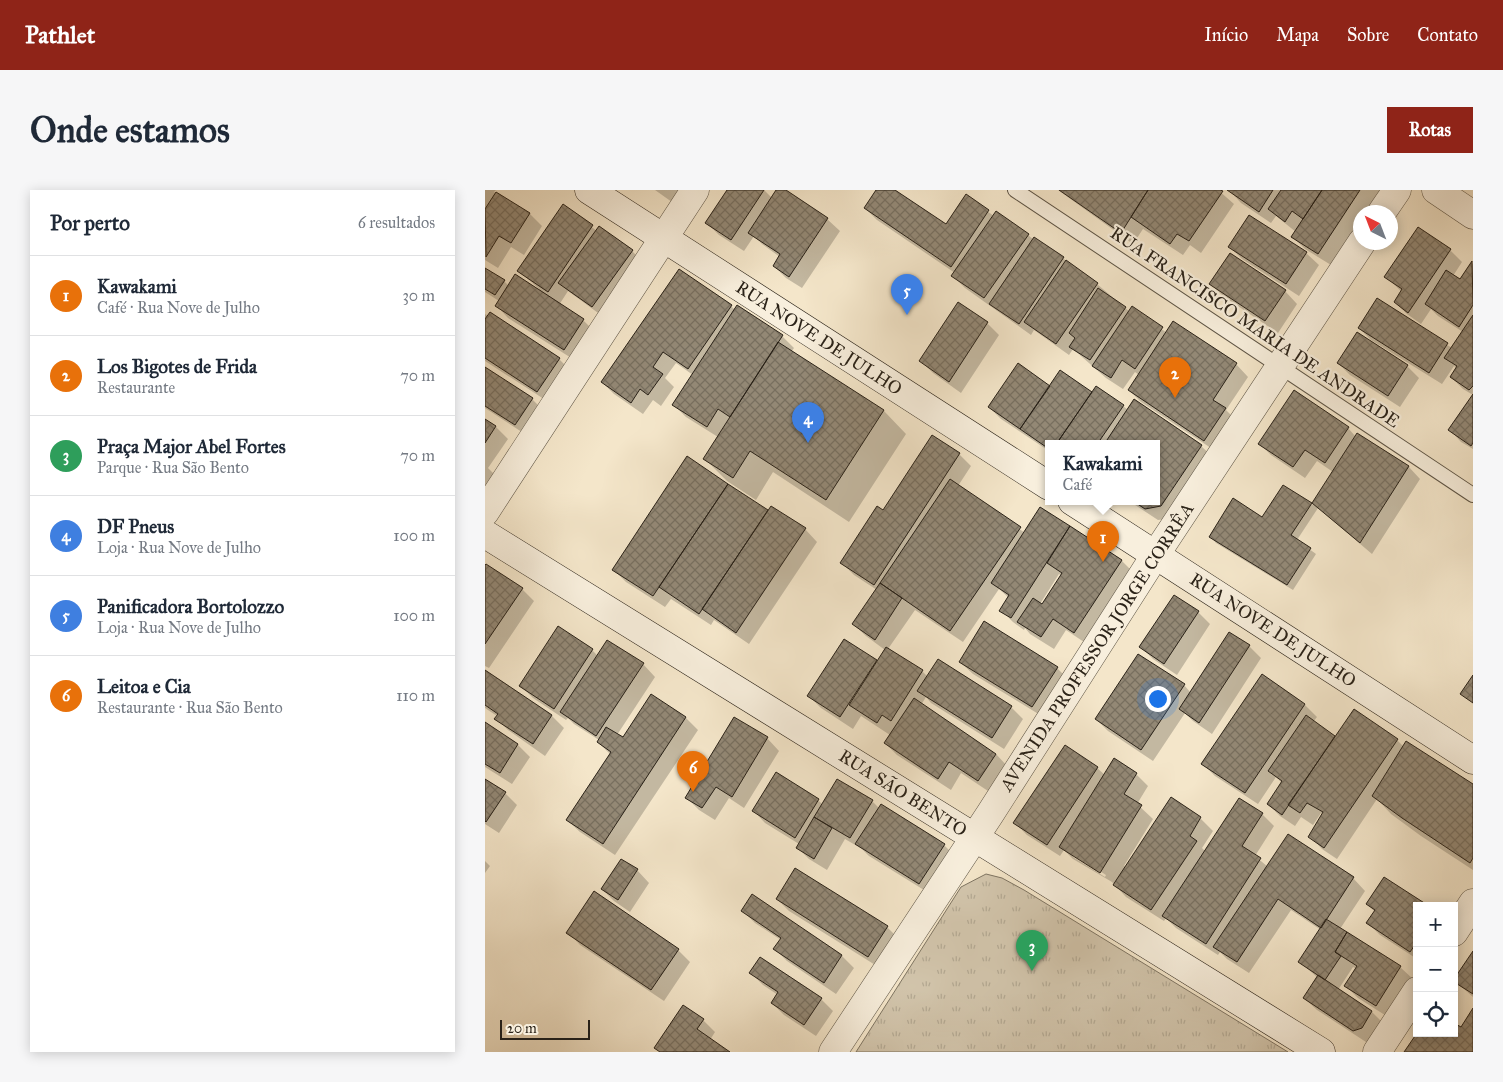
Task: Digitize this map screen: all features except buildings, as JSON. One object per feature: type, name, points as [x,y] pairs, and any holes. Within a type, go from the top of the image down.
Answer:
[{"type":"street","name":"RUA NOVE DE JULHO","points":[[589,190],[1045,483]]},
{"type":"street","points":[[485,512],[695,190]]},
{"type":"street","points":[[1387,205],[1397,190]]},
{"type":"street","points":[[1436,190],[1473,215]]},
{"type":"street","name":"AVENIDA PROFESSOR JORGE CORRÊA","points":[[833,1052],[1156,554],[1357,250]]},
{"type":"street","name":"RUA NOVE DE JULHO","points":[[1078,505],[1473,760]]},
{"type":"street","name":"RUA SÃO BENTO","points":[[485,534],[1321,1052]]},
{"type":"street","points":[[1458,926],[1473,903]]},
{"type":"street","points":[[1377,1052],[1416,992]]},
{"type":"lane","name":"RUA FRANCISCO MARIA DE ANDRADE","points":[[1015,190],[1473,495]]},
{"type":"green space","points":[[986,874],[1002,878],[1024,890],[1288,1052],[856,1052],[961,887]]},
{"type":"place","name":"Panificadora Bortolozzo","points":[[907,315]]},
{"type":"place","name":"Los Bigotes de Frida","points":[[1175,398]]},
{"type":"place","name":"DF Pneus","points":[[808,443]]},
{"type":"place","name":"Kawakami","points":[[1103,562]]},
{"type":"place","name":"Leitoa e Cia","points":[[693,792]]},
{"type":"place","name":"Praça Major Abel Fortes","points":[[1032,971]]}]
